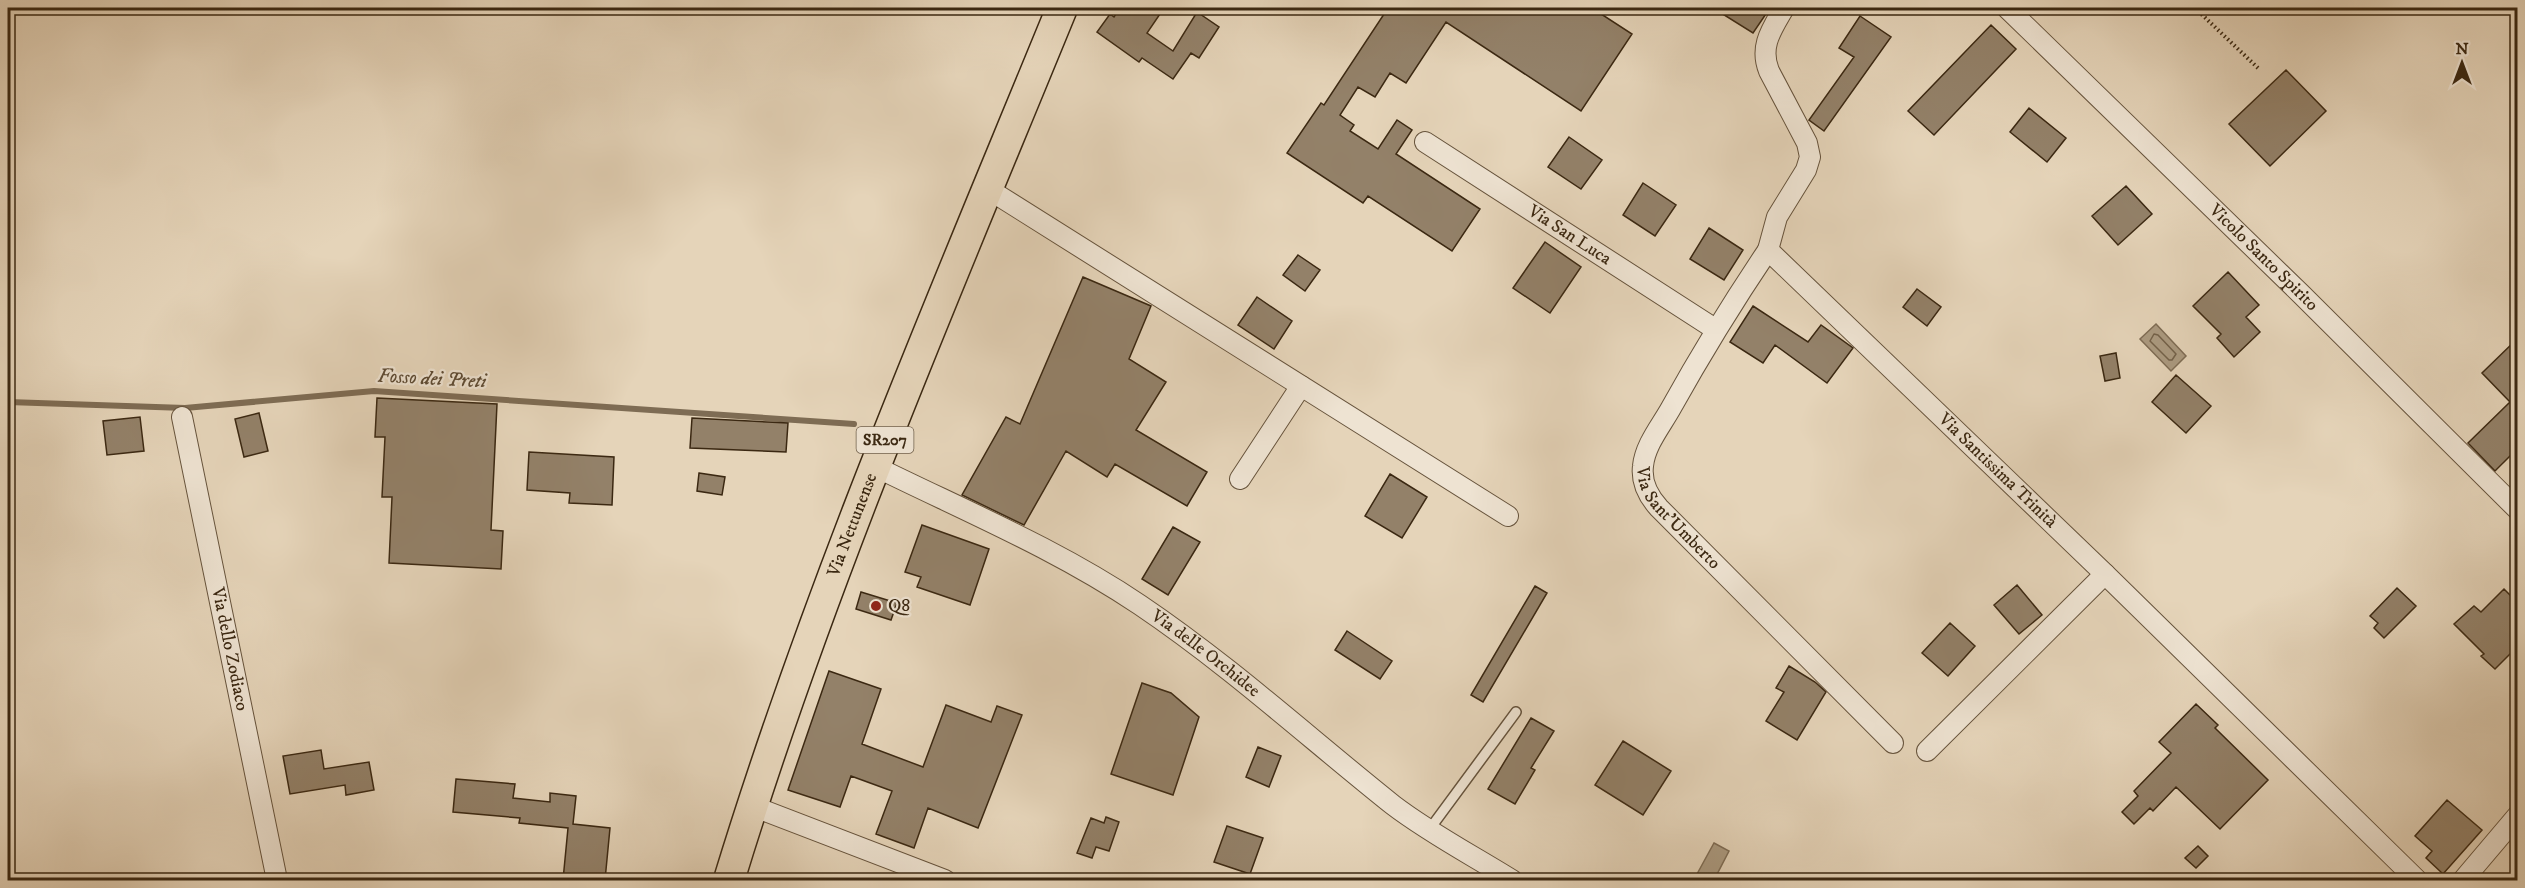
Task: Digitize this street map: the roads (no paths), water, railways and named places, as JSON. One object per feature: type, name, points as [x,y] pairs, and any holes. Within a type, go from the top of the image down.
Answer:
[{"type":"main road","name":"Via Nettunense","points":[[729,880],[752,806],[818,616],[874,466],[1062,8]]},
{"type":"street","points":[[1768,250],[1777,217],[1806,170],[1810,157],[1807,143],[1765,58],[1767,39],[1784,8]]},
{"type":"street","name":"Vicolo Santo Spirito","points":[[2007,8],[2302,295],[2517,510]]},
{"type":"street","name":"Via San Luca","points":[[1425,142],[1715,329]]},
{"type":"street","points":[[988,189],[1508,516]]},
{"type":"street","name":"Via Sant'Umberto","points":[[1768,250],[1715,329],[1648,448],[1643,469],[1646,488],[1659,508],[1893,743]]},
{"type":"street","name":"Via Santissima Trinità","points":[[1768,250],[2105,574],[2417,880]]},
{"type":"street","points":[[1240,479],[1301,386]]},
{"type":"street","name":"Via dello Zodiaco","points":[[182,417],[277,880]]},
{"type":"street","name":"Via delle Orchidee","points":[[874,466],[1049,552],[1138,604],[1178,632],[1394,805],[1429,830],[1512,880]]},
{"type":"street","points":[[1927,752],[2105,574]]},
{"type":"street","points":[[752,806],[940,880]]},
{"type":"street","points":[[2463,880],[2517,814]]},
{"type":"lane","points":[[1429,830],[1516,712]]},
{"type":"water","points":[[2156,324],[2186,356],[2171,371],[2140,339]]},
{"type":"water","points":[[1714,843],[1729,851],[1714,880],[1697,874]]},
{"type":"waterway","name":"Fosso dei Preti","points":[[8,402],[185,408],[374,391],[854,424]]},
{"type":"place","name":"Q8","points":[[876,606]]}]
